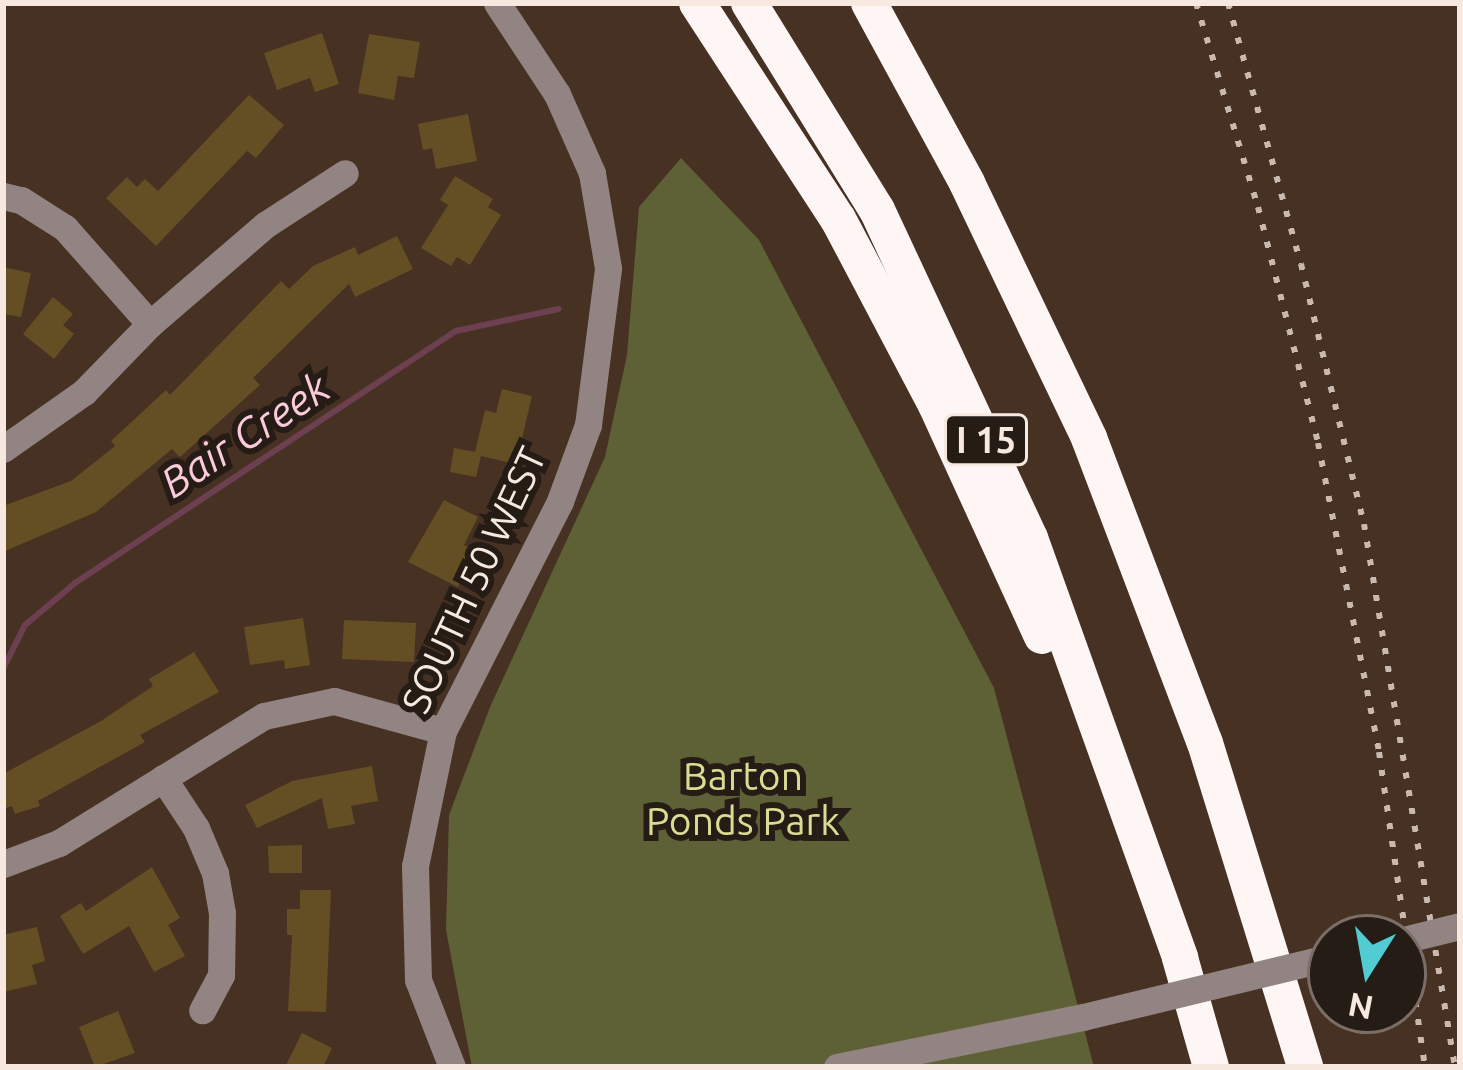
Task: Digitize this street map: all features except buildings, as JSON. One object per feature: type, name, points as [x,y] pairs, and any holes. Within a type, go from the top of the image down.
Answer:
[{"type":"highway","points":[[697,3],[838,219],[936,405],[1162,905]]},
{"type":"highway","name":"I 15","points":[[749,3],[877,210],[951,360],[1030,538],[1162,905],[1211,1067]]},
{"type":"highway","name":"I 15","points":[[869,3],[967,183],[1089,438],[1205,743],[1305,1067]]},
{"type":"highway","points":[[884,3],[967,183]]},
{"type":"street","name":"SOUTH 50 WEST","points":[[452,1067],[418,980],[415,866],[443,731],[560,501],[588,425],[602,347],[608,268],[592,173],[557,94],[497,3]]},
{"type":"street","points":[[3,449],[84,392],[150,323],[265,226],[345,173]]},
{"type":"street","points":[[3,196],[21,200],[65,229],[150,323]]},
{"type":"street","points":[[3,864],[58,844],[264,716],[334,700],[443,731]]},
{"type":"street","points":[[163,778],[196,828],[215,874],[222,914],[221,975],[202,1010]]},
{"type":"street","points":[[1427,934],[1460,926]]},
{"type":"street","points":[[837,1067],[1083,1018],[1307,963]]},
{"type":"green space","name":"Barton Ponds Park","points":[[681,158],[759,240],[994,688],[1094,1067],[472,1067],[446,930],[449,815],[490,707],[605,457],[627,355],[639,207]]},
{"type":"waterway","name":"Bair Creek","points":[[3,669],[25,625],[75,583],[456,331],[559,309]]},
{"type":"railway","points":[[1196,3],[1258,207],[1318,443],[1379,752],[1425,1067]]},
{"type":"railway","points":[[1228,3],[1301,264],[1364,524],[1455,1067]]}]
